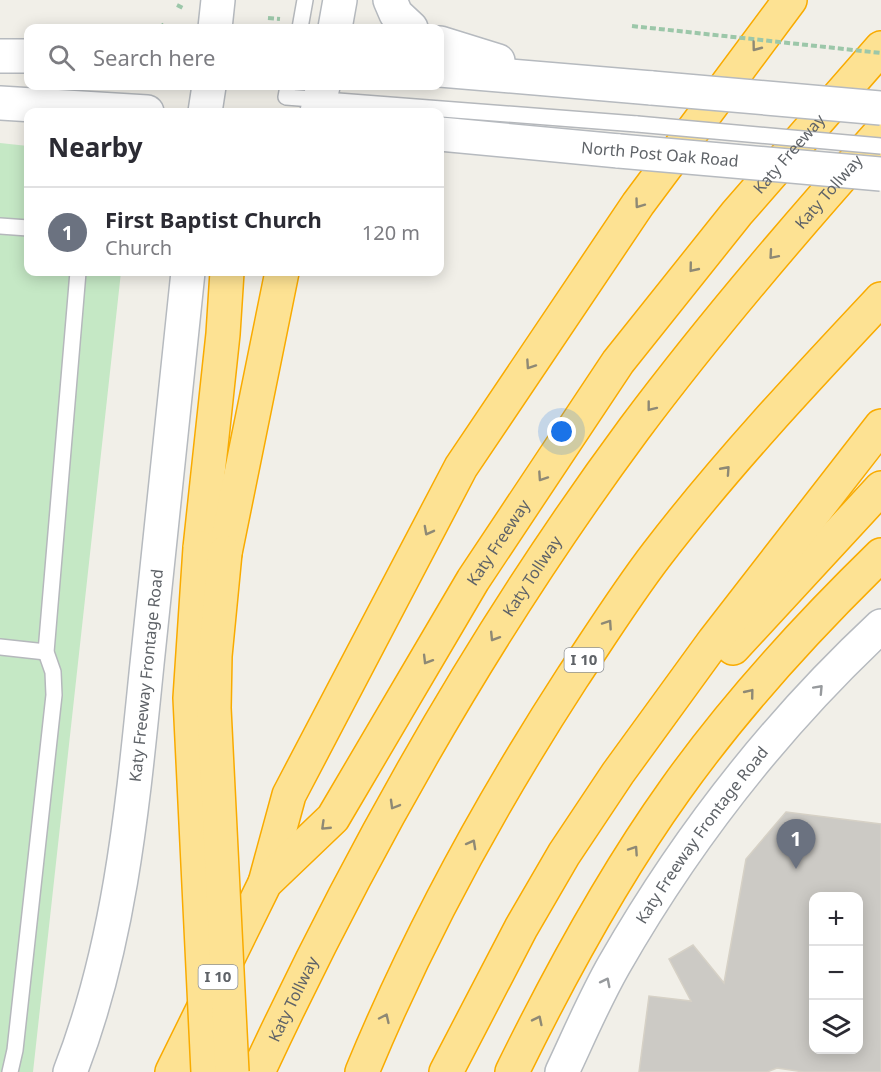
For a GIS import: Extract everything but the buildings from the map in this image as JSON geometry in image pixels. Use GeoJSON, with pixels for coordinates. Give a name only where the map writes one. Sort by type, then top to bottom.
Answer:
{"type":"FeatureCollection","features":[{"type":"Feature","properties":{"kind":"highway"},"geometry":{"type":"LineString","coordinates":[[265,883],[289,795],[461,467],[632,213],[790,0]]}},
{"type":"Feature","properties":{"kind":"highway","name":"Katy Freeway"},"geometry":{"type":"LineString","coordinates":[[172,1072],[265,883],[333,818],[473,580],[618,362],[737,213],[881,48]]}},
{"type":"Feature","properties":{"kind":"highway","name":"Katy Tollway"},"geometry":{"type":"LineString","coordinates":[[258,1072],[377,836],[453,702],[540,563],[634,430],[731,303],[881,132]]}},
{"type":"Feature","properties":{"kind":"highway"},"geometry":{"type":"LineString","coordinates":[[227,276],[213,551],[214,708],[232,1072]]}},
{"type":"Feature","properties":{"kind":"highway"},"geometry":{"type":"LineString","coordinates":[[208,1072],[190,698],[213,551],[281,276]]}},
{"type":"Feature","properties":{"kind":"highway","name":"I 10"},"geometry":{"type":"LineString","coordinates":[[362,1072],[414,953],[470,845],[539,729],[611,619],[709,488],[881,299]]}},
{"type":"Feature","properties":{"kind":"highway"},"geometry":{"type":"LineString","coordinates":[[446,1072],[526,918],[564,854],[618,772],[714,641],[881,426]]}},
{"type":"Feature","properties":{"kind":"highway"},"geometry":{"type":"LineString","coordinates":[[618,772],[881,488]]}},
{"type":"Feature","properties":{"kind":"highway"},"geometry":{"type":"LineString","coordinates":[[512,1072],[559,976],[627,860],[675,790],[766,673],[820,614],[881,555]]}},
{"type":"Feature","properties":{"kind":"main road"},"geometry":{"type":"LineString","coordinates":[[215,24],[218,0]]}},
{"type":"Feature","properties":{"kind":"main road"},"geometry":{"type":"LineString","coordinates":[[336,24],[340,0]]}},
{"type":"Feature","properties":{"kind":"main road"},"geometry":{"type":"LineString","coordinates":[[390,0],[396,14],[407,24]]}},
{"type":"Feature","properties":{"kind":"main road"},"geometry":{"type":"LineString","coordinates":[[444,44],[563,81]]}},
{"type":"Feature","properties":{"kind":"main road"},"geometry":{"type":"LineString","coordinates":[[0,56],[24,56]]}},
{"type":"Feature","properties":{"kind":"main road"},"geometry":{"type":"LineString","coordinates":[[444,70],[881,108]]}},
{"type":"Feature","properties":{"kind":"main road"},"geometry":{"type":"LineString","coordinates":[[205,108],[208,90]]}},
{"type":"Feature","properties":{"kind":"main road"},"geometry":{"type":"LineString","coordinates":[[0,103],[82,108]]}},
{"type":"Feature","properties":{"kind":"main road","name":"North Post Oak Road"},"geometry":{"type":"LineString","coordinates":[[444,134],[881,174]]}},
{"type":"Feature","properties":{"kind":"main road","name":"Katy Freeway Frontage Road"},"geometry":{"type":"LineString","coordinates":[[70,1072],[94,998],[111,929],[134,794],[188,276]]}},
{"type":"Feature","properties":{"kind":"main road","name":"Katy Freeway Frontage Road"},"geometry":{"type":"LineString","coordinates":[[562,1072],[613,967],[653,900],[697,834],[736,782],[779,731],[881,626]]}},
{"type":"Feature","properties":{"kind":"lane"},"geometry":{"type":"LineString","coordinates":[[301,24],[305,0]]}},
{"type":"Feature","properties":{"kind":"lane"},"geometry":{"type":"LineString","coordinates":[[287,90],[286,97],[434,108]]}},
{"type":"Feature","properties":{"kind":"lane"},"geometry":{"type":"LineString","coordinates":[[444,109],[881,146]]}},
{"type":"Feature","properties":{"kind":"lane"},"geometry":{"type":"LineString","coordinates":[[0,226],[24,228]]}},
{"type":"Feature","properties":{"kind":"lane"},"geometry":{"type":"LineString","coordinates":[[10,1072],[15,1050],[54,695],[53,672],[46,652],[78,276]]}},
{"type":"Feature","properties":{"kind":"lane"},"geometry":{"type":"LineString","coordinates":[[0,647],[46,652]]}},
{"type":"Feature","properties":{"kind":"path"},"geometry":{"type":"LineString","coordinates":[[177,5],[183,8]]}},
{"type":"Feature","properties":{"kind":"path"},"geometry":{"type":"LineString","coordinates":[[268,18],[280,19]]}},
{"type":"Feature","properties":{"kind":"path"},"geometry":{"type":"LineString","coordinates":[[632,26],[881,53]]}},
{"type":"Feature","properties":{"kind":"green space"},"geometry":{"type":"Polygon","coordinates":[[[0,143],[24,146],[24,276],[121,276],[33,1072],[0,1072],[0,143]]]}},
{"type":"Feature","properties":{"kind":"place","name":"First Baptist Church"},"geometry":{"type":"Point","coordinates":[796,869]}}]}
